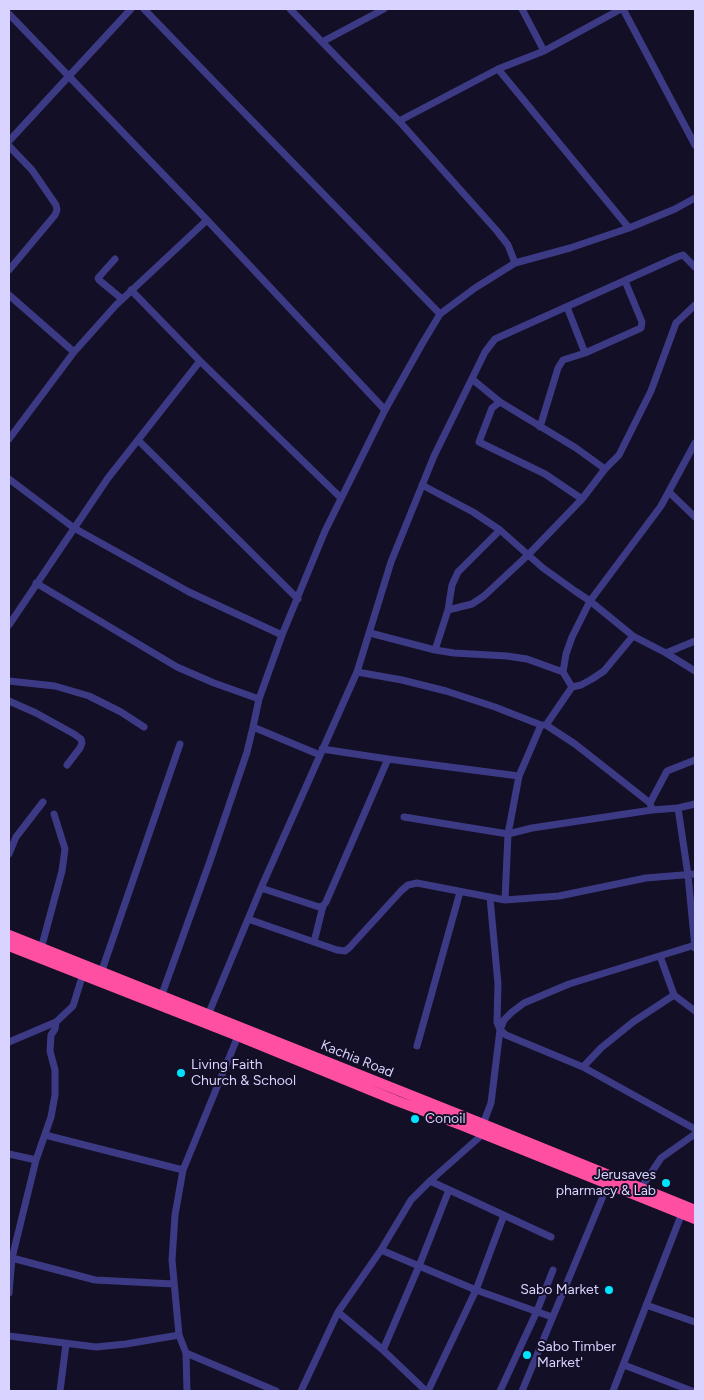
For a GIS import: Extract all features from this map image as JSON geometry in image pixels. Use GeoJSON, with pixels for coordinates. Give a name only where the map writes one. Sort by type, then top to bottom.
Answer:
{"type":"FeatureCollection","features":[{"type":"Feature","properties":{"kind":"highway","name":"Kachia Road"},"geometry":{"type":"LineString","coordinates":[[9,936],[208,1015],[463,1120],[608,1184],[695,1218]]}},
{"type":"Feature","properties":{"kind":"highway","name":"Kachia Road"},"geometry":{"type":"LineString","coordinates":[[9,946],[84,974],[397,1102],[463,1120]]}},
{"type":"Feature","properties":{"kind":"highway","name":"Kachia Road"},"geometry":{"type":"LineString","coordinates":[[483,1129],[695,1210]]}},
{"type":"Feature","properties":{"kind":"street"},"geometry":{"type":"LineString","coordinates":[[9,141],[131,9]]}},
{"type":"Feature","properties":{"kind":"street"},"geometry":{"type":"LineString","coordinates":[[144,9],[440,314]]}},
{"type":"Feature","properties":{"kind":"street"},"geometry":{"type":"LineString","coordinates":[[290,9],[399,121],[508,245],[515,263]]}},
{"type":"Feature","properties":{"kind":"street"},"geometry":{"type":"LineString","coordinates":[[322,42],[384,9]]}},
{"type":"Feature","properties":{"kind":"street"},"geometry":{"type":"LineString","coordinates":[[522,9],[544,51]]}},
{"type":"Feature","properties":{"kind":"street"},"geometry":{"type":"LineString","coordinates":[[399,121],[498,69],[544,51],[622,9],[695,145]]}},
{"type":"Feature","properties":{"kind":"street"},"geometry":{"type":"LineString","coordinates":[[9,14],[207,220],[385,410]]}},
{"type":"Feature","properties":{"kind":"street"},"geometry":{"type":"LineString","coordinates":[[498,69],[629,228]]}},
{"type":"Feature","properties":{"kind":"street"},"geometry":{"type":"LineString","coordinates":[[9,146],[32,170],[56,205],[56,210],[55,215],[9,270]]}},
{"type":"Feature","properties":{"kind":"street"},"geometry":{"type":"LineString","coordinates":[[161,996],[247,752],[259,699],[282,635],[325,531],[341,498],[385,410],[440,314],[515,263],[570,248],[629,228],[675,209],[695,198]]}},
{"type":"Feature","properties":{"kind":"street"},"geometry":{"type":"LineString","coordinates":[[9,439],[74,352],[131,290],[207,220]]}},
{"type":"Feature","properties":{"kind":"street"},"geometry":{"type":"LineString","coordinates":[[208,1015],[261,888],[357,672],[391,562],[434,456],[486,352],[495,339],[680,256],[683,255],[695,267]]}},
{"type":"Feature","properties":{"kind":"street"},"geometry":{"type":"LineString","coordinates":[[115,259],[98,278],[122,299]]}},
{"type":"Feature","properties":{"kind":"street"},"geometry":{"type":"LineString","coordinates":[[540,427],[558,368],[563,360],[585,353],[641,328],[642,322],[625,280]]}},
{"type":"Feature","properties":{"kind":"street"},"geometry":{"type":"LineString","coordinates":[[131,290],[200,361],[341,498]]}},
{"type":"Feature","properties":{"kind":"street"},"geometry":{"type":"LineString","coordinates":[[9,295],[74,352]]}},
{"type":"Feature","properties":{"kind":"street"},"geometry":{"type":"LineString","coordinates":[[448,610],[472,604],[484,596],[528,555],[582,499],[605,469],[619,455],[647,399],[676,323],[695,305]]}},
{"type":"Feature","properties":{"kind":"street"},"geometry":{"type":"LineString","coordinates":[[567,307],[585,353]]}},
{"type":"Feature","properties":{"kind":"street"},"geometry":{"type":"LineString","coordinates":[[9,625],[108,478],[200,361]]}},
{"type":"Feature","properties":{"kind":"street"},"geometry":{"type":"LineString","coordinates":[[472,380],[500,402],[576,448],[605,469]]}},
{"type":"Feature","properties":{"kind":"street"},"geometry":{"type":"LineString","coordinates":[[500,402],[492,408],[479,442],[545,474],[582,499]]}},
{"type":"Feature","properties":{"kind":"street"},"geometry":{"type":"LineString","coordinates":[[138,440],[298,599]]}},
{"type":"Feature","properties":{"kind":"street"},"geometry":{"type":"LineString","coordinates":[[563,672],[566,654],[572,637],[590,601],[661,506],[693,452],[695,443]]}},
{"type":"Feature","properties":{"kind":"street"},"geometry":{"type":"LineString","coordinates":[[9,479],[74,528],[189,592],[282,635]]}},
{"type":"Feature","properties":{"kind":"street"},"geometry":{"type":"LineString","coordinates":[[422,485],[473,512],[500,530],[543,568],[590,601],[633,636],[695,671]]}},
{"type":"Feature","properties":{"kind":"street"},"geometry":{"type":"LineString","coordinates":[[669,492],[695,517]]}},
{"type":"Feature","properties":{"kind":"street"},"geometry":{"type":"LineString","coordinates":[[435,650],[448,610],[452,585],[458,572],[500,530]]}},
{"type":"Feature","properties":{"kind":"street"},"geometry":{"type":"LineString","coordinates":[[36,583],[177,667],[259,699]]}},
{"type":"Feature","properties":{"kind":"street"},"geometry":{"type":"LineString","coordinates":[[370,633],[435,650],[507,656],[527,660],[563,672],[572,686]]}},
{"type":"Feature","properties":{"kind":"street"},"geometry":{"type":"LineString","coordinates":[[572,686],[581,685],[604,670],[633,636]]}},
{"type":"Feature","properties":{"kind":"street"},"geometry":{"type":"LineString","coordinates":[[666,653],[695,641]]}},
{"type":"Feature","properties":{"kind":"street"},"geometry":{"type":"LineString","coordinates":[[357,672],[402,680],[446,691],[543,725],[575,744],[651,807]]}},
{"type":"Feature","properties":{"kind":"street"},"geometry":{"type":"LineString","coordinates":[[9,681],[55,686],[89,696],[144,726]]}},
{"type":"Feature","properties":{"kind":"street"},"geometry":{"type":"LineString","coordinates":[[505,900],[508,834],[519,776],[543,725],[550,721],[572,686]]}},
{"type":"Feature","properties":{"kind":"street"},"geometry":{"type":"LineString","coordinates":[[9,701],[36,712],[81,739],[80,748],[67,765]]}},
{"type":"Feature","properties":{"kind":"street"},"geometry":{"type":"LineString","coordinates":[[253,727],[321,752],[519,776]]}},
{"type":"Feature","properties":{"kind":"street"},"geometry":{"type":"LineString","coordinates":[[101,973],[180,744]]}},
{"type":"Feature","properties":{"kind":"street"},"geometry":{"type":"LineString","coordinates":[[314,942],[323,906],[388,759]]}},
{"type":"Feature","properties":{"kind":"street"},"geometry":{"type":"LineString","coordinates":[[651,807],[667,771],[695,760]]}},
{"type":"Feature","properties":{"kind":"street"},"geometry":{"type":"LineString","coordinates":[[9,854],[16,836],[43,802]]}},
{"type":"Feature","properties":{"kind":"street"},"geometry":{"type":"LineString","coordinates":[[404,817],[508,834],[651,807],[678,808],[695,804]]}},
{"type":"Feature","properties":{"kind":"street"},"geometry":{"type":"LineString","coordinates":[[301,1391],[338,1312],[381,1250],[411,1200],[483,1129],[491,1103],[500,1030],[504,1020],[524,1003],[569,984],[695,946],[692,874],[678,808]]}},
{"type":"Feature","properties":{"kind":"street"},"geometry":{"type":"LineString","coordinates":[[40,948],[62,871],[66,849],[54,814]]}},
{"type":"Feature","properties":{"kind":"street"},"geometry":{"type":"LineString","coordinates":[[248,919],[345,951],[401,891],[408,885],[417,883],[505,900],[559,896],[646,878],[692,874]]}},
{"type":"Feature","properties":{"kind":"street"},"geometry":{"type":"LineString","coordinates":[[261,888],[319,907],[323,906]]}},
{"type":"Feature","properties":{"kind":"street"},"geometry":{"type":"LineString","coordinates":[[417,1046],[460,892]]}},
{"type":"Feature","properties":{"kind":"street"},"geometry":{"type":"LineString","coordinates":[[490,898],[498,984],[497,1022],[500,1030],[583,1067],[695,1128]]}},
{"type":"Feature","properties":{"kind":"street"},"geometry":{"type":"LineString","coordinates":[[660,956],[674,995],[695,1011]]}},
{"type":"Feature","properties":{"kind":"street"},"geometry":{"type":"LineString","coordinates":[[9,1040],[56,1022],[74,1006],[84,974]]}},
{"type":"Feature","properties":{"kind":"street"},"geometry":{"type":"LineString","coordinates":[[583,1067],[601,1048],[633,1022],[674,995]]}},
{"type":"Feature","properties":{"kind":"street"},"geometry":{"type":"LineString","coordinates":[[9,1293],[12,1258],[36,1160],[45,1135],[55,1095],[55,1070],[50,1051],[51,1035],[55,1030],[56,1022]]}},
{"type":"Feature","properties":{"kind":"street"},"geometry":{"type":"LineString","coordinates":[[187,1391],[186,1353],[179,1335],[172,1260],[176,1215],[183,1170],[238,1036]]}},
{"type":"Feature","properties":{"kind":"street"},"geometry":{"type":"LineString","coordinates":[[641,1188],[661,1158],[695,1134]]}},
{"type":"Feature","properties":{"kind":"street"},"geometry":{"type":"LineString","coordinates":[[45,1135],[183,1170]]}},
{"type":"Feature","properties":{"kind":"street"},"geometry":{"type":"LineString","coordinates":[[9,1154],[36,1160]]}},
{"type":"Feature","properties":{"kind":"street"},"geometry":{"type":"LineString","coordinates":[[430,1181],[551,1237]]}},
{"type":"Feature","properties":{"kind":"street"},"geometry":{"type":"LineString","coordinates":[[522,1391],[608,1184]]}},
{"type":"Feature","properties":{"kind":"street"},"geometry":{"type":"LineString","coordinates":[[383,1350],[449,1190]]}},
{"type":"Feature","properties":{"kind":"street"},"geometry":{"type":"LineString","coordinates":[[612,1391],[624,1365],[682,1213]]}},
{"type":"Feature","properties":{"kind":"street"},"geometry":{"type":"LineString","coordinates":[[338,1312],[427,1391],[476,1290],[504,1216]]}},
{"type":"Feature","properties":{"kind":"street"},"geometry":{"type":"LineString","coordinates":[[381,1250],[476,1290],[552,1317]]}},
{"type":"Feature","properties":{"kind":"street"},"geometry":{"type":"LineString","coordinates":[[12,1258],[95,1280],[174,1284]]}},
{"type":"Feature","properties":{"kind":"street"},"geometry":{"type":"LineString","coordinates":[[500,1391],[537,1311],[553,1270]]}},
{"type":"Feature","properties":{"kind":"street"},"geometry":{"type":"LineString","coordinates":[[646,1305],[695,1322]]}},
{"type":"Feature","properties":{"kind":"street"},"geometry":{"type":"LineString","coordinates":[[9,1336],[96,1347],[179,1335]]}},
{"type":"Feature","properties":{"kind":"street"},"geometry":{"type":"LineString","coordinates":[[60,1391],[66,1344]]}},
{"type":"Feature","properties":{"kind":"street"},"geometry":{"type":"LineString","coordinates":[[186,1353],[276,1391]]}},
{"type":"Feature","properties":{"kind":"street"},"geometry":{"type":"LineString","coordinates":[[624,1365],[692,1391]]}},
{"type":"Feature","properties":{"kind":"place","name":"Living Faith Church & School"},"geometry":{"type":"Point","coordinates":[181,1073]}},
{"type":"Feature","properties":{"kind":"place","name":"Conoil"},"geometry":{"type":"Point","coordinates":[415,1119]}},
{"type":"Feature","properties":{"kind":"place","name":"Jerusaves pharmacy & Lab"},"geometry":{"type":"Point","coordinates":[666,1183]}},
{"type":"Feature","properties":{"kind":"place","name":"Sabo Market"},"geometry":{"type":"Point","coordinates":[609,1290]}},
{"type":"Feature","properties":{"kind":"place","name":"Sabo Timber Market'"},"geometry":{"type":"Point","coordinates":[527,1355]}}]}
